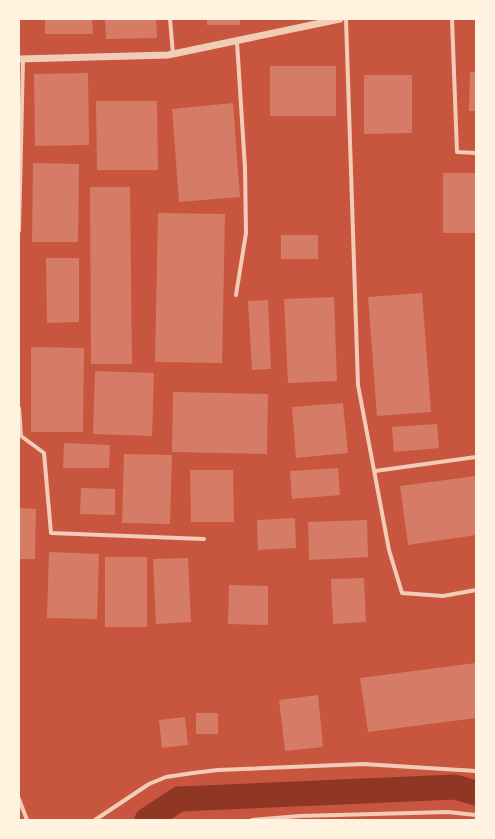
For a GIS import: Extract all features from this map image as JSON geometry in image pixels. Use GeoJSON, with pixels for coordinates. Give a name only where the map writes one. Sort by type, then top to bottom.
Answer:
{"type":"FeatureCollection","features":[{"type":"Feature","properties":{"kind":"street"},"geometry":{"type":"LineString","coordinates":[[170,19],[173,54]]}},
{"type":"Feature","properties":{"kind":"street"},"geometry":{"type":"LineString","coordinates":[[19,231],[21,59],[173,54],[237,42],[340,19]]}},
{"type":"Feature","properties":{"kind":"street"},"geometry":{"type":"LineString","coordinates":[[346,19],[358,385],[389,550],[402,593],[443,596],[476,590]]}},
{"type":"Feature","properties":{"kind":"street"},"geometry":{"type":"LineString","coordinates":[[452,19],[457,152],[476,153]]}},
{"type":"Feature","properties":{"kind":"street"},"geometry":{"type":"LineString","coordinates":[[236,295],[246,233],[245,168],[237,42]]}},
{"type":"Feature","properties":{"kind":"street"},"geometry":{"type":"LineString","coordinates":[[19,408],[21,436],[44,453],[51,533],[204,539]]}},
{"type":"Feature","properties":{"kind":"street"},"geometry":{"type":"LineString","coordinates":[[375,472],[476,457]]}},
{"type":"Feature","properties":{"kind":"street"},"geometry":{"type":"LineString","coordinates":[[95,820],[149,784],[166,777],[193,772],[224,769],[363,764],[476,771]]}},
{"type":"Feature","properties":{"kind":"street"},"geometry":{"type":"LineString","coordinates":[[19,799],[27,820]]}},
{"type":"Feature","properties":{"kind":"street"},"geometry":{"type":"LineString","coordinates":[[252,820],[448,812],[476,815]]}},
{"type":"Feature","properties":{"kind":"building"},"geometry":{"type":"Polygon","coordinates":[[[45,19],[92,19],[93,34],[45,34],[45,19]]]}},
{"type":"Feature","properties":{"kind":"building"},"geometry":{"type":"Polygon","coordinates":[[[105,19],[156,19],[157,38],[106,39],[105,19]]]}},
{"type":"Feature","properties":{"kind":"building"},"geometry":{"type":"Polygon","coordinates":[[[207,19],[240,19],[240,25],[207,25],[207,19]]]}},
{"type":"Feature","properties":{"kind":"building"},"geometry":{"type":"Polygon","coordinates":[[[270,66],[336,66],[336,116],[270,116],[270,66]]]}},
{"type":"Feature","properties":{"kind":"building"},"geometry":{"type":"Polygon","coordinates":[[[470,72],[476,72],[476,111],[469,111],[470,72]]]}},
{"type":"Feature","properties":{"kind":"building"},"geometry":{"type":"Polygon","coordinates":[[[88,73],[89,145],[35,146],[34,74],[88,73]]]}},
{"type":"Feature","properties":{"kind":"building"},"geometry":{"type":"Polygon","coordinates":[[[364,75],[412,75],[412,133],[364,134],[364,75]]]}},
{"type":"Feature","properties":{"kind":"building"},"geometry":{"type":"Polygon","coordinates":[[[96,101],[157,101],[158,170],[97,170],[96,101]]]}},
{"type":"Feature","properties":{"kind":"building"},"geometry":{"type":"Polygon","coordinates":[[[233,103],[240,197],[179,202],[172,109],[233,103]]]}},
{"type":"Feature","properties":{"kind":"building"},"geometry":{"type":"Polygon","coordinates":[[[33,163],[79,164],[78,242],[32,242],[33,163]]]}},
{"type":"Feature","properties":{"kind":"building"},"geometry":{"type":"Polygon","coordinates":[[[443,173],[476,173],[476,233],[443,233],[443,173]]]}},
{"type":"Feature","properties":{"kind":"building"},"geometry":{"type":"Polygon","coordinates":[[[90,187],[130,187],[132,364],[91,364],[90,187]]]}},
{"type":"Feature","properties":{"kind":"building"},"geometry":{"type":"Polygon","coordinates":[[[158,213],[225,214],[222,363],[155,362],[158,213]]]}},
{"type":"Feature","properties":{"kind":"building"},"geometry":{"type":"Polygon","coordinates":[[[281,235],[318,235],[318,259],[281,259],[281,235]]]}},
{"type":"Feature","properties":{"kind":"building"},"geometry":{"type":"Polygon","coordinates":[[[46,258],[79,258],[79,322],[47,323],[46,258]]]}},
{"type":"Feature","properties":{"kind":"building"},"geometry":{"type":"Polygon","coordinates":[[[422,293],[431,412],[377,416],[368,297],[422,293]]]}},
{"type":"Feature","properties":{"kind":"building"},"geometry":{"type":"Polygon","coordinates":[[[334,297],[337,381],[288,383],[284,299],[334,297]]]}},
{"type":"Feature","properties":{"kind":"building"},"geometry":{"type":"Polygon","coordinates":[[[268,300],[271,369],[252,370],[248,301],[268,300]]]}},
{"type":"Feature","properties":{"kind":"building"},"geometry":{"type":"Polygon","coordinates":[[[31,347],[84,348],[83,432],[31,432],[31,347]]]}},
{"type":"Feature","properties":{"kind":"building"},"geometry":{"type":"Polygon","coordinates":[[[95,371],[154,373],[152,436],[93,434],[95,371]]]}},
{"type":"Feature","properties":{"kind":"building"},"geometry":{"type":"Polygon","coordinates":[[[173,392],[268,394],[267,454],[172,452],[173,392]]]}},
{"type":"Feature","properties":{"kind":"building"},"geometry":{"type":"Polygon","coordinates":[[[343,403],[348,453],[296,458],[292,407],[343,403]]]}},
{"type":"Feature","properties":{"kind":"building"},"geometry":{"type":"Polygon","coordinates":[[[437,424],[439,448],[394,452],[392,427],[437,424]]]}},
{"type":"Feature","properties":{"kind":"building"},"geometry":{"type":"Polygon","coordinates":[[[64,443],[110,445],[109,468],[63,468],[64,443]]]}},
{"type":"Feature","properties":{"kind":"building"},"geometry":{"type":"Polygon","coordinates":[[[124,454],[172,455],[170,524],[122,523],[124,454]]]}},
{"type":"Feature","properties":{"kind":"building"},"geometry":{"type":"Polygon","coordinates":[[[338,468],[340,495],[292,499],[290,471],[338,468]]]}},
{"type":"Feature","properties":{"kind":"building"},"geometry":{"type":"Polygon","coordinates":[[[190,470],[233,470],[234,522],[191,522],[190,470]]]}},
{"type":"Feature","properties":{"kind":"building"},"geometry":{"type":"Polygon","coordinates":[[[476,476],[476,535],[408,545],[400,486],[476,476]]]}},
{"type":"Feature","properties":{"kind":"building"},"geometry":{"type":"Polygon","coordinates":[[[81,488],[115,489],[115,515],[80,514],[81,488]]]}},
{"type":"Feature","properties":{"kind":"building"},"geometry":{"type":"Polygon","coordinates":[[[19,508],[36,509],[35,559],[19,559],[19,508]]]}},
{"type":"Feature","properties":{"kind":"building"},"geometry":{"type":"Polygon","coordinates":[[[295,518],[296,548],[258,550],[257,520],[295,518]]]}},
{"type":"Feature","properties":{"kind":"building"},"geometry":{"type":"Polygon","coordinates":[[[367,520],[368,557],[309,560],[308,522],[367,520]]]}},
{"type":"Feature","properties":{"kind":"building"},"geometry":{"type":"Polygon","coordinates":[[[49,552],[99,554],[97,619],[47,618],[49,552]]]}},
{"type":"Feature","properties":{"kind":"building"},"geometry":{"type":"Polygon","coordinates":[[[105,557],[147,557],[147,627],[105,627],[105,557]]]}},
{"type":"Feature","properties":{"kind":"building"},"geometry":{"type":"Polygon","coordinates":[[[188,558],[191,622],[156,624],[153,559],[188,558]]]}},
{"type":"Feature","properties":{"kind":"building"},"geometry":{"type":"Polygon","coordinates":[[[364,578],[366,622],[333,624],[331,579],[364,578]]]}},
{"type":"Feature","properties":{"kind":"building"},"geometry":{"type":"Polygon","coordinates":[[[229,585],[268,586],[268,625],[228,624],[229,585]]]}},
{"type":"Feature","properties":{"kind":"building"},"geometry":{"type":"Polygon","coordinates":[[[476,663],[476,718],[368,732],[360,678],[476,663]]]}},
{"type":"Feature","properties":{"kind":"building"},"geometry":{"type":"Polygon","coordinates":[[[318,695],[323,747],[285,751],[279,700],[318,695]]]}},
{"type":"Feature","properties":{"kind":"building"},"geometry":{"type":"Polygon","coordinates":[[[196,713],[218,713],[218,734],[196,734],[196,713]]]}},
{"type":"Feature","properties":{"kind":"building"},"geometry":{"type":"Polygon","coordinates":[[[185,717],[188,745],[162,748],[159,720],[185,717]]]}},
{"type":"Feature","properties":{"kind":"waterway"},"geometry":{"type":"LineString","coordinates":[[147,820],[179,799],[455,787],[476,793]]}}]}
